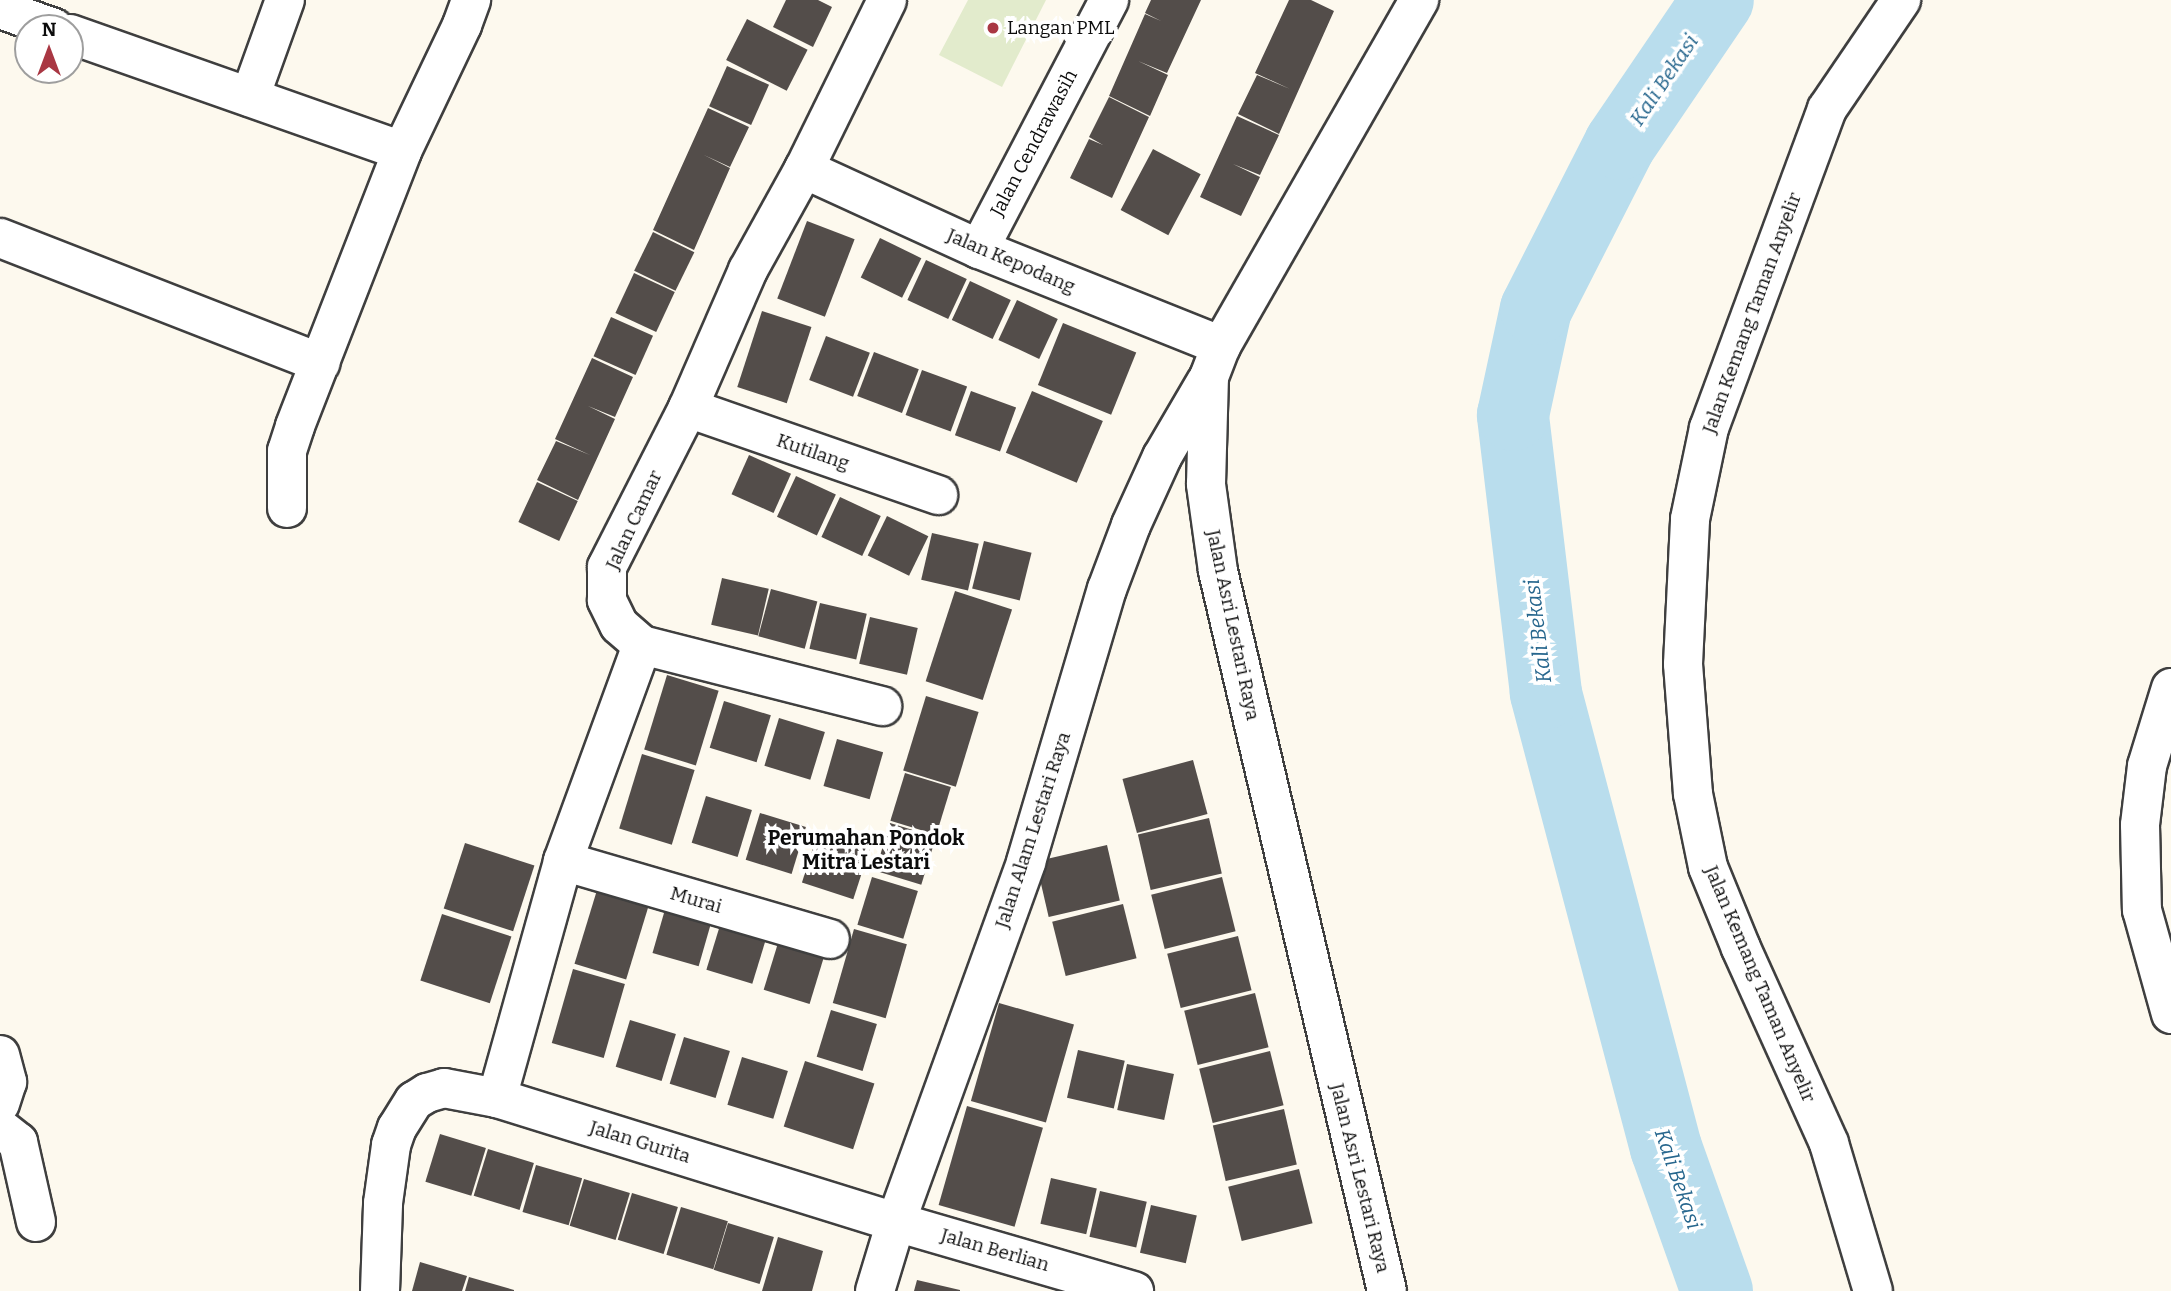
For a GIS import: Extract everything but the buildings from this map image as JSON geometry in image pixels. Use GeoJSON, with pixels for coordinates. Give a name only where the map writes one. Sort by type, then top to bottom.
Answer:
{"type":"FeatureCollection","features":[{"type":"Feature","properties":{"kind":"street"},"geometry":{"type":"LineString","coordinates":[[250,97],[285,0]]}},
{"type":"Feature","properties":{"kind":"street"},"geometry":{"type":"LineString","coordinates":[[286,508],[287,452],[402,151],[462,25],[471,0]]}},
{"type":"Feature","properties":{"kind":"street","name":"Jalan Camar"},"geometry":{"type":"LineString","coordinates":[[642,645],[619,625],[607,600],[607,567],[688,408],[747,270],[804,169],[887,0]]}},
{"type":"Feature","properties":{"kind":"street","name":"Jalan Cendrawasih"},"geometry":{"type":"LineString","coordinates":[[979,249],[1109,0]]}},
{"type":"Feature","properties":{"kind":"street","name":"Jalan Asri Lestari Raya"},"geometry":{"type":"LineString","coordinates":[[1387,1291],[1218,571],[1206,484],[1215,361],[1419,0]]}},
{"type":"Feature","properties":{"kind":"street","name":"Jalan Kemang Taman Anyelir"},"geometry":{"type":"LineString","coordinates":[[1873,1291],[1829,1143],[1741,948],[1708,867],[1693,794],[1683,664],[1690,519],[1709,428],[1827,109],[1901,0]]}},
{"type":"Feature","properties":{"kind":"street"},"geometry":{"type":"LineString","coordinates":[[84,39],[402,151]]}},
{"type":"Feature","properties":{"kind":"street","name":"Jalan Kepodang"},"geometry":{"type":"LineString","coordinates":[[804,169],[1215,361]]}},
{"type":"Feature","properties":{"kind":"street"},"geometry":{"type":"LineString","coordinates":[[0,238],[320,363]]}},
{"type":"Feature","properties":{"kind":"street","name":"Jalan Alam Lestari Raya"},"geometry":{"type":"LineString","coordinates":[[875,1291],[896,1222],[1026,862],[1107,589],[1131,525],[1163,457],[1215,361]]}},
{"type":"Feature","properties":{"kind":"street","name":"Kutilang"},"geometry":{"type":"LineString","coordinates":[[688,408],[938,495]]}},
{"type":"Feature","properties":{"kind":"street"},"geometry":{"type":"LineString","coordinates":[[497,1098],[563,861],[642,645],[882,706]]}},
{"type":"Feature","properties":{"kind":"street"},"geometry":{"type":"LineString","coordinates":[[2171,688],[2147,766],[2140,825],[2142,910],[2171,1014]]}},
{"type":"Feature","properties":{"kind":"street","name":"Murai"},"geometry":{"type":"LineString","coordinates":[[563,861],[830,939]]}},
{"type":"Feature","properties":{"kind":"street"},"geometry":{"type":"LineString","coordinates":[[0,1055],[7,1082],[0,1104]]}},
{"type":"Feature","properties":{"kind":"street","name":"Jalan Gurita"},"geometry":{"type":"LineString","coordinates":[[380,1291],[387,1159],[397,1128],[414,1101],[427,1093],[444,1088],[497,1098],[896,1222]]}},
{"type":"Feature","properties":{"kind":"street"},"geometry":{"type":"LineString","coordinates":[[0,1128],[18,1142],[36,1222]]}},
{"type":"Feature","properties":{"kind":"street","name":"Jalan Berlian"},"geometry":{"type":"LineString","coordinates":[[896,1222],[1134,1291]]}},
{"type":"Feature","properties":{"kind":"green space","name":"Langan PML"},"geometry":{"type":"Polygon","coordinates":[[[968,0],[1046,0],[1002,87],[939,55],[968,0]]]}},
{"type":"Feature","properties":{"kind":"waterway","name":"Kali Bekasi"},"geometry":{"type":"LineString","coordinates":[[1717,1291],[1666,1148],[1546,693],[1513,415],[1536,309],[1620,144],[1718,0]]}},
{"type":"Feature","properties":{"kind":"place","name":"Langan PML"},"geometry":{"type":"Point","coordinates":[993,28]}},
{"type":"Feature","properties":{"kind":"district","name":"Perumahan Pondok Mitra Lestari"},"geometry":{"type":"Point","coordinates":[866,850]}}]}
